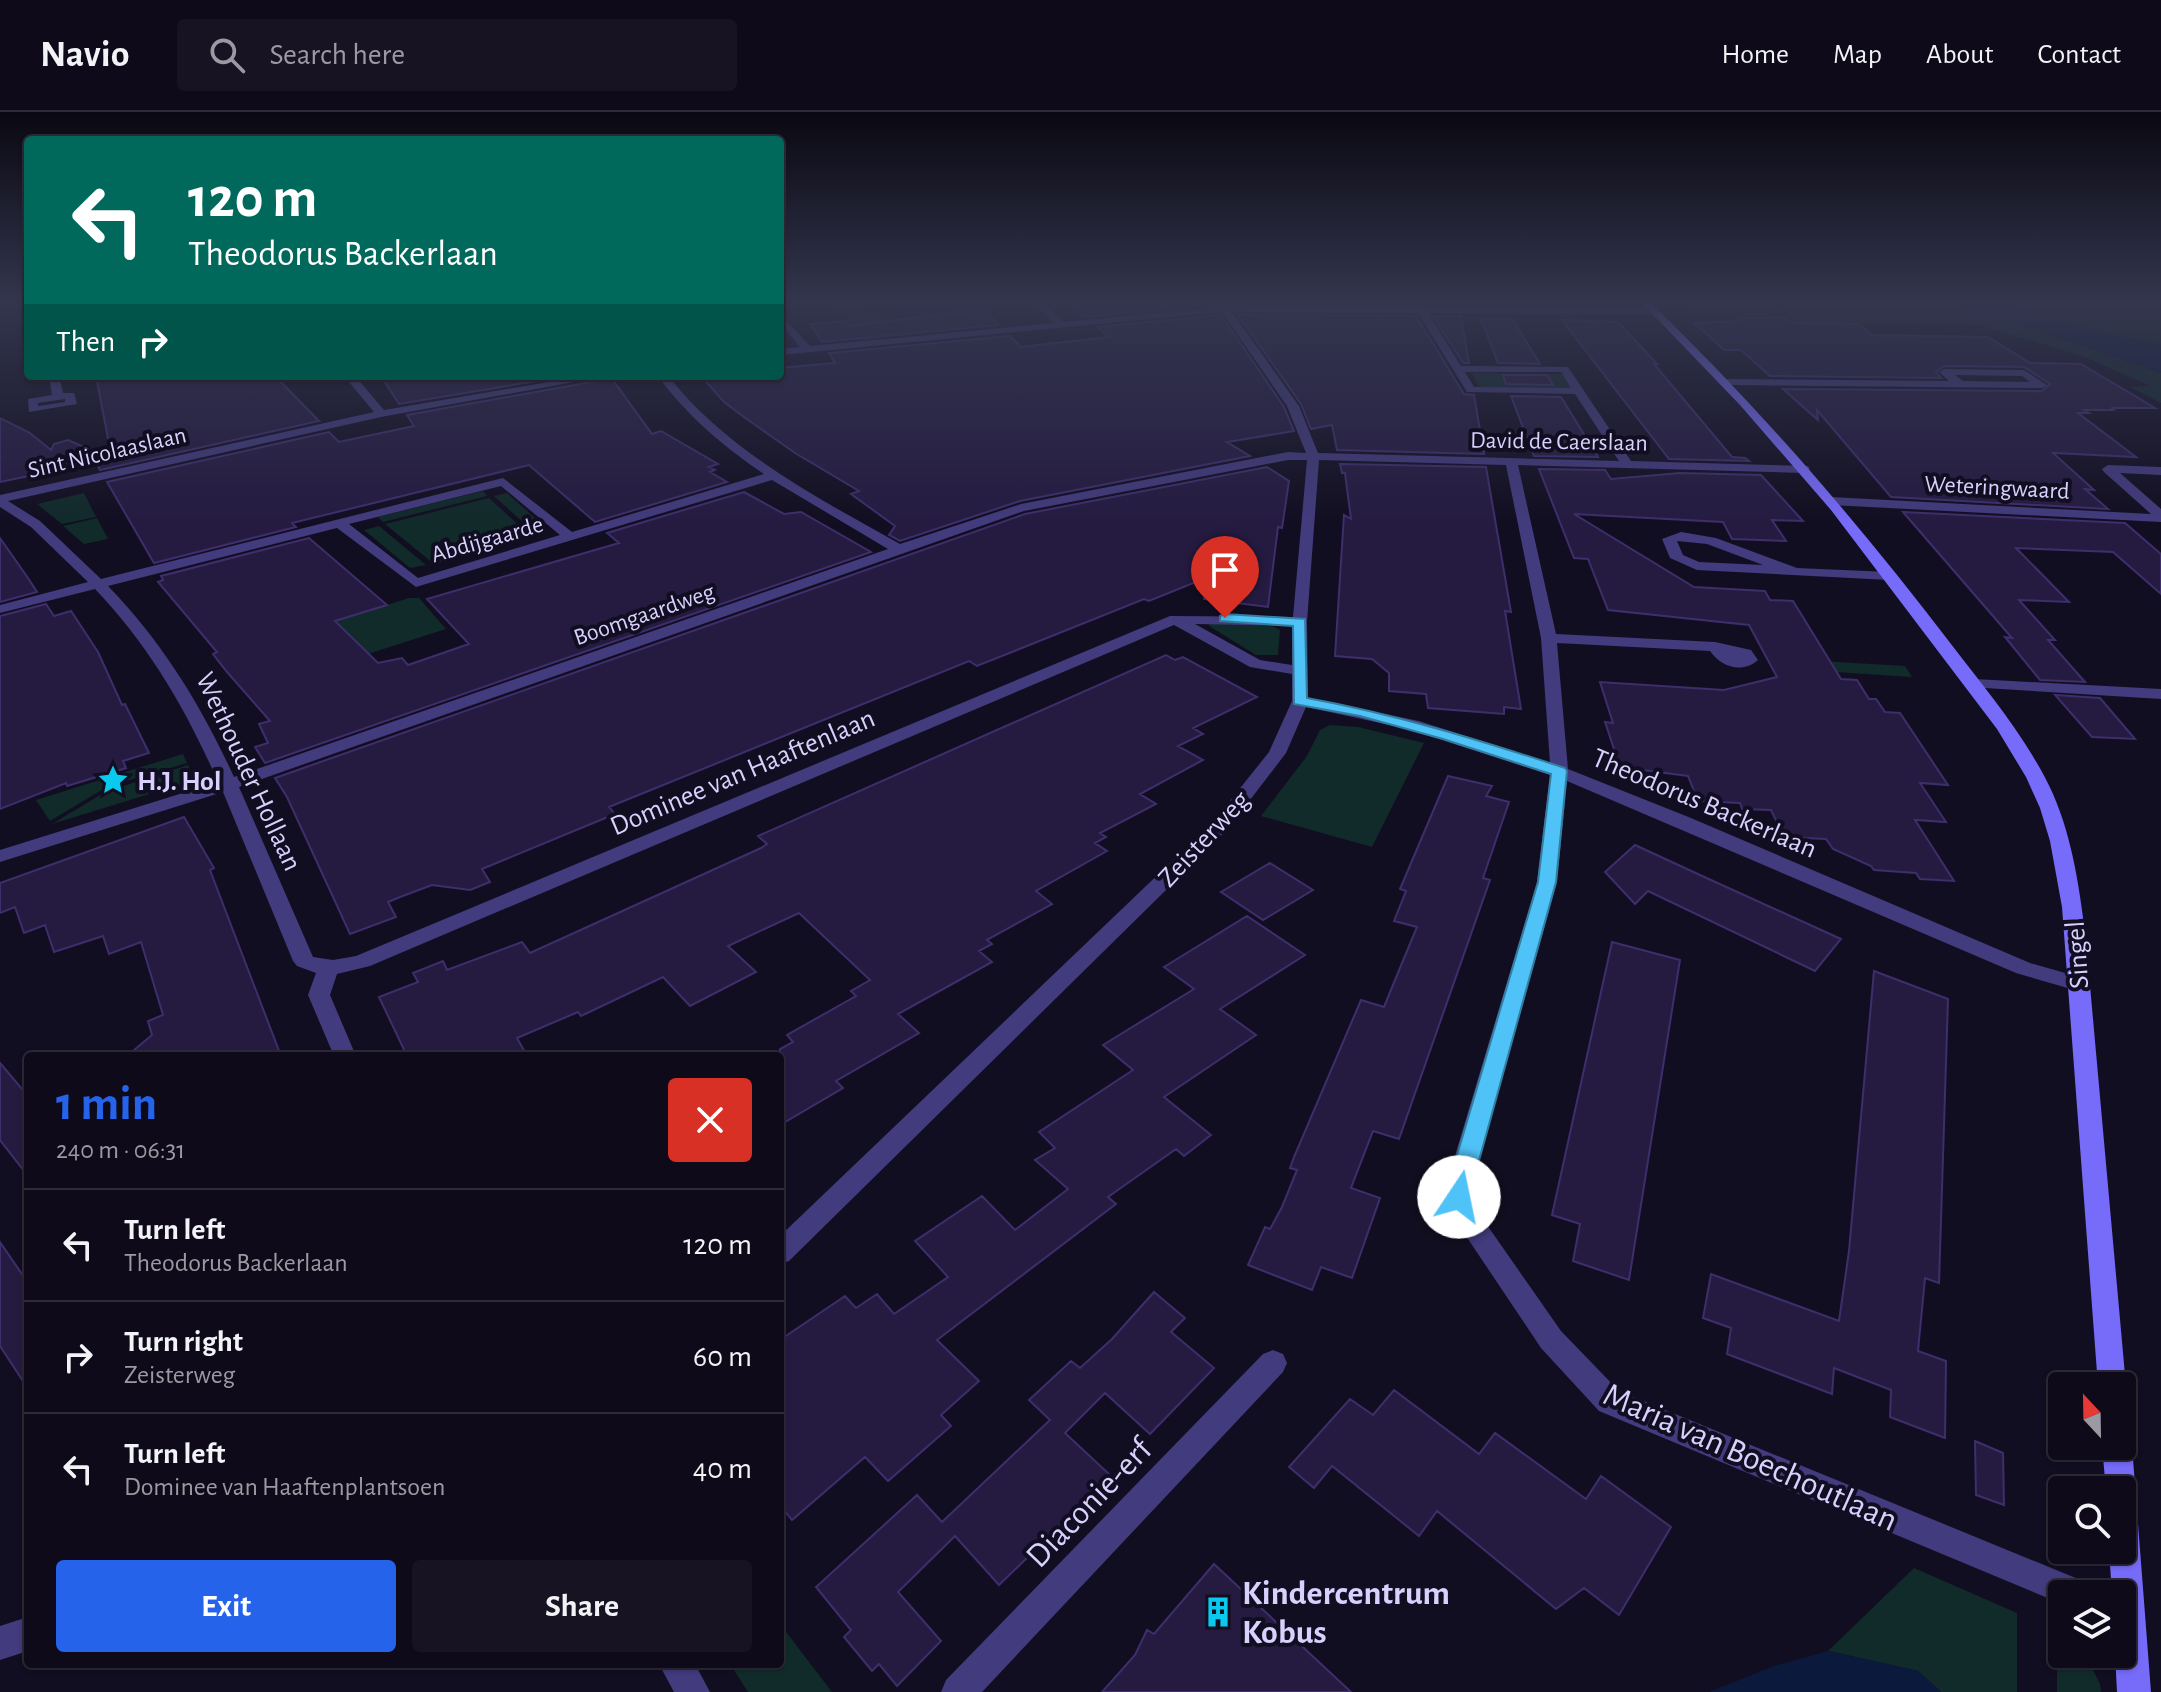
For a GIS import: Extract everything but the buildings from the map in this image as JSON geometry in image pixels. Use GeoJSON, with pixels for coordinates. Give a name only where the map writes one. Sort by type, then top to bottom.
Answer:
{"type":"FeatureCollection","features":[{"type":"Feature","properties":{"kind":"street","name":"Zeisterweg"},"geometry":{"type":"LineString","coordinates":[[784,1249],[1220,826],[1277,753],[1300,701],[1300,622],[1313,456],[1293,406],[1273,377]]}},
{"type":"Feature","properties":{"kind":"street"},"geometry":{"type":"LineString","coordinates":[[1463,377],[1471,390],[1580,391]]}},
{"type":"Feature","properties":{"kind":"street"},"geometry":{"type":"LineString","coordinates":[[1570,377],[1627,464]]}},
{"type":"Feature","properties":{"kind":"street","name":"Singel"},"geometry":{"type":"LineString","coordinates":[[1721,377],[1831,501],[1974,684],[2030,766],[2048,805],[2067,871],[2077,937],[2078,984],[2111,1372]]}},
{"type":"Feature","properties":{"kind":"street"},"geometry":{"type":"LineString","coordinates":[[1950,377],[1960,384]]}},
{"type":"Feature","properties":{"kind":"street"},"geometry":{"type":"LineString","coordinates":[[1726,382],[2042,385],[2030,377]]}},
{"type":"Feature","properties":{"kind":"street"},"geometry":{"type":"LineString","coordinates":[[55,380],[58,397]]}},
{"type":"Feature","properties":{"kind":"street"},"geometry":{"type":"LineString","coordinates":[[352,380],[381,414]]}},
{"type":"Feature","properties":{"kind":"street","name":"Sint Nicolaaslaan"},"geometry":{"type":"LineString","coordinates":[[0,501],[381,414],[579,380]]}},
{"type":"Feature","properties":{"kind":"street"},"geometry":{"type":"LineString","coordinates":[[666,380],[696,418],[775,475],[898,549]]}},
{"type":"Feature","properties":{"kind":"street","name":"David de Caerslaan"},"geometry":{"type":"LineString","coordinates":[[1313,456],[1804,469]]}},
{"type":"Feature","properties":{"kind":"street","name":"Boomgaardweg"},"geometry":{"type":"LineString","coordinates":[[0,856],[228,785],[1021,508],[1265,459],[1313,456]]}},
{"type":"Feature","properties":{"kind":"street","name":"Maria van Boechoutlaan"},"geometry":{"type":"LineString","coordinates":[[1511,461],[1549,638],[1559,771],[1547,882],[1461,1179],[1459,1197],[1471,1222],[1566,1358],[1609,1401],[2048,1582]]}},
{"type":"Feature","properties":{"kind":"street","name":"Weteringwaard"},"geometry":{"type":"LineString","coordinates":[[2161,471],[2108,469],[2161,517]]}},
{"type":"Feature","properties":{"kind":"street","name":"Abdijgaarde"},"geometry":{"type":"LineString","coordinates":[[339,523],[416,583],[775,475]]}},
{"type":"Feature","properties":{"kind":"street","name":"Abdijgaarde"},"geometry":{"type":"LineString","coordinates":[[0,609],[503,482],[572,538]]}},
{"type":"Feature","properties":{"kind":"street","name":"Wethouder Hollaan"},"geometry":{"type":"LineString","coordinates":[[0,501],[16,507],[125,613],[187,697],[304,961],[317,967],[330,967]]}},
{"type":"Feature","properties":{"kind":"street","name":"Weteringwaard"},"geometry":{"type":"LineString","coordinates":[[1831,501],[2161,517]]}},
{"type":"Feature","properties":{"kind":"street"},"geometry":{"type":"LineString","coordinates":[[1789,571],[1692,536],[1669,539],[1677,558],[1697,566],[1789,571],[1889,576]]}},
{"type":"Feature","properties":{"kind":"street"},"geometry":{"type":"LineString","coordinates":[[1175,619],[1300,622]]}},
{"type":"Feature","properties":{"kind":"street"},"geometry":{"type":"LineString","coordinates":[[1175,619],[1256,664],[1300,671]]}},
{"type":"Feature","properties":{"kind":"street","name":"Dominee van Haaftenlaan"},"geometry":{"type":"LineString","coordinates":[[330,967],[346,966],[377,955],[1175,619]]}},
{"type":"Feature","properties":{"kind":"street"},"geometry":{"type":"LineString","coordinates":[[1549,638],[1715,647]]}},
{"type":"Feature","properties":{"kind":"street"},"geometry":{"type":"LineString","coordinates":[[1974,684],[2161,694]]}},
{"type":"Feature","properties":{"kind":"street","name":"Theodorus Backerlaan"},"geometry":{"type":"LineString","coordinates":[[1300,701],[1376,716],[1603,787],[2023,968],[2078,984]]}},
{"type":"Feature","properties":{"kind":"street"},"geometry":{"type":"LineString","coordinates":[[330,967],[319,988],[319,995],[343,1052]]}},
{"type":"Feature","properties":{"kind":"street","name":"Diaconie-erf"},"geometry":{"type":"LineString","coordinates":[[958,1692],[1273,1363]]}},
{"type":"Feature","properties":{"kind":"street"},"geometry":{"type":"LineString","coordinates":[[0,1643],[24,1635]]}},
{"type":"Feature","properties":{"kind":"street"},"geometry":{"type":"LineString","coordinates":[[678,1668],[693,1692]]}},
{"type":"Feature","properties":{"kind":"street"},"geometry":{"type":"LineString","coordinates":[[2132,1668],[2134,1692]]}},
{"type":"Feature","properties":{"kind":"green space"},"geometry":{"type":"Polygon","coordinates":[[[1474,377],[1565,377],[1574,390],[1480,389],[1474,377]]]}},
{"type":"Feature","properties":{"kind":"green space"},"geometry":{"type":"Polygon","coordinates":[[[2129,377],[2161,377],[2161,403],[2130,387],[2150,386],[2129,377]]]}},
{"type":"Feature","properties":{"kind":"green space"},"geometry":{"type":"Polygon","coordinates":[[[483,491],[487,496],[383,522],[378,517],[483,491]]]}},
{"type":"Feature","properties":{"kind":"green space"},"geometry":{"type":"Polygon","coordinates":[[[84,493],[96,517],[62,524],[37,504],[84,493]]]}},
{"type":"Feature","properties":{"kind":"green space"},"geometry":{"type":"Polygon","coordinates":[[[507,493],[547,532],[537,535],[494,496],[507,493]]]}},
{"type":"Feature","properties":{"kind":"green space"},"geometry":{"type":"Polygon","coordinates":[[[489,498],[531,536],[434,564],[385,524],[489,498]]]}},
{"type":"Feature","properties":{"kind":"green space"},"geometry":{"type":"Polygon","coordinates":[[[97,518],[108,539],[84,544],[63,526],[97,518]]]}},
{"type":"Feature","properties":{"kind":"green space"},"geometry":{"type":"Polygon","coordinates":[[[379,526],[426,565],[410,568],[364,530],[379,526]]]}},
{"type":"Feature","properties":{"kind":"green space"},"geometry":{"type":"Polygon","coordinates":[[[409,598],[419,598],[446,629],[346,661],[333,622],[409,598]]]}},
{"type":"Feature","properties":{"kind":"green space"},"geometry":{"type":"Polygon","coordinates":[[[1216,622],[1272,626],[1280,630],[1278,655],[1256,655],[1209,626],[1216,622]]]}},
{"type":"Feature","properties":{"kind":"green space"},"geometry":{"type":"Polygon","coordinates":[[[1770,658],[1905,666],[1912,677],[1776,668],[1770,658]]]}},
{"type":"Feature","properties":{"kind":"green space"},"geometry":{"type":"Polygon","coordinates":[[[1330,725],[1358,727],[1424,743],[1372,847],[1261,816],[1307,756],[1320,730],[1330,725]]]}},
{"type":"Feature","properties":{"kind":"green space"},"geometry":{"type":"Polygon","coordinates":[[[183,754],[187,763],[126,781],[125,778],[110,778],[111,782],[103,785],[105,788],[50,821],[36,800],[183,754]]]}},
{"type":"Feature","properties":{"kind":"green space"},"geometry":{"type":"Polygon","coordinates":[[[188,765],[195,780],[52,824],[105,792],[188,765]]]}},
{"type":"Feature","properties":{"kind":"green space"},"geometry":{"type":"Polygon","coordinates":[[[1914,1568],[2017,1613],[2017,1692],[1941,1692],[1918,1671],[1828,1651],[1914,1568]]]}},
{"type":"Feature","properties":{"kind":"green space"},"geometry":{"type":"Polygon","coordinates":[[[784,1629],[832,1692],[748,1692],[733,1668],[784,1668],[784,1629]]]}},
{"type":"Feature","properties":{"kind":"green space"},"geometry":{"type":"Polygon","coordinates":[[[2057,1668],[2092,1668],[2101,1692],[2057,1692],[2057,1668]]]}},
{"type":"Feature","properties":{"kind":"water"},"geometry":{"type":"Polygon","coordinates":[[[1828,1651],[1918,1671],[1941,1692],[1709,1692],[1774,1666],[1828,1651]]]}},
{"type":"Feature","properties":{"kind":"place","name":"H.J. Hol"},"geometry":{"type":"Point","coordinates":[113,780]}},
{"type":"Feature","properties":{"kind":"place","name":"Kindercentrum Kobus"},"geometry":{"type":"Point","coordinates":[1218,1612]}},
{"type":"Feature","properties":{"kind":"route"},"geometry":{"type":"LineString","coordinates":[[1225,618],[1300,622],[1300,701],[1362,712],[1559,771],[1547,882],[1461,1179],[1459,1197]]}}]}
